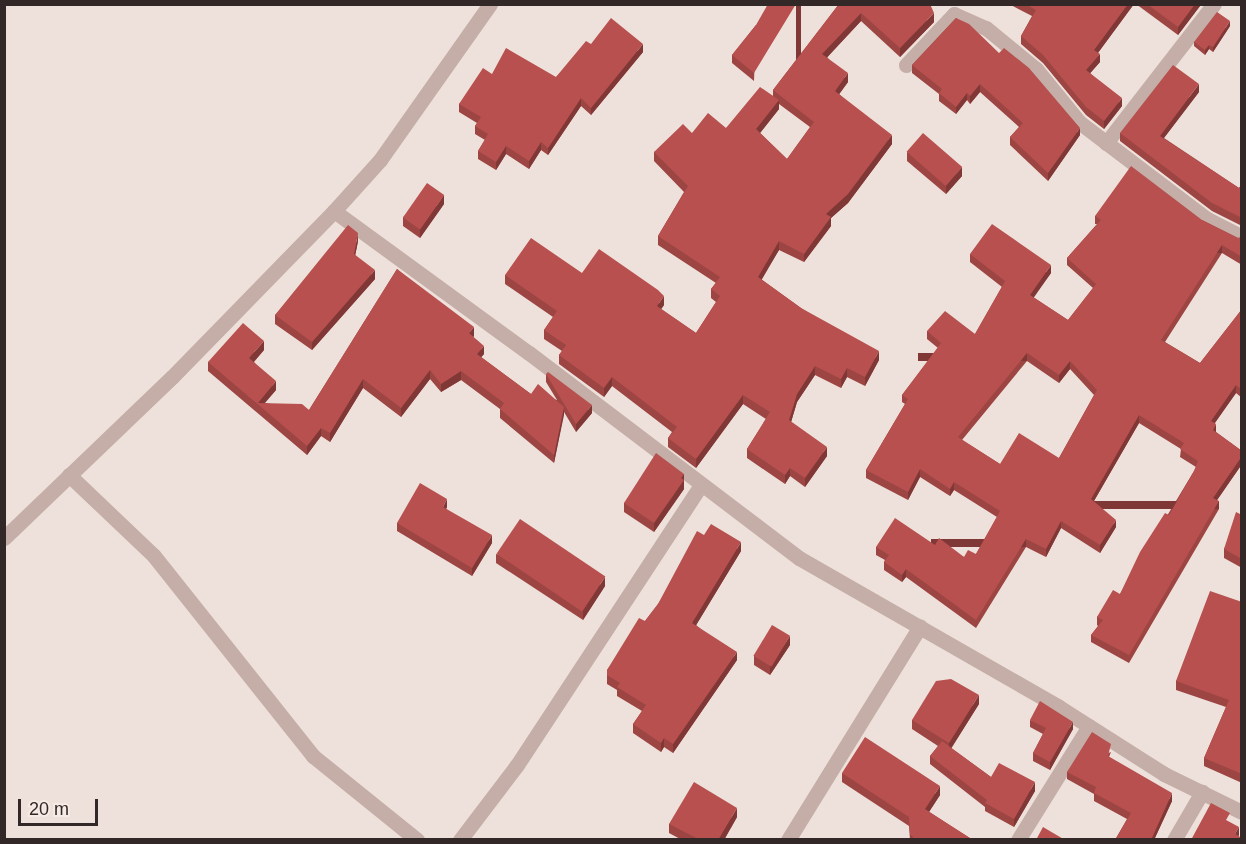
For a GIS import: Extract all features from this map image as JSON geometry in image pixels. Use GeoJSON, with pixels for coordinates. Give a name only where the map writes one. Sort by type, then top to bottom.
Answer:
{"type":"FeatureCollection","features":[{"type":"Feature","properties":{"kind":"street"},"geometry":{"type":"LineString","coordinates":[[4,538],[172,377],[334,211],[380,160],[490,4]]}},
{"type":"Feature","properties":{"kind":"street"},"geometry":{"type":"LineString","coordinates":[[1106,143],[1214,4]]}},
{"type":"Feature","properties":{"kind":"street"},"geometry":{"type":"LineString","coordinates":[[906,65],[954,14],[986,28],[1036,69],[1078,122],[1208,219],[1242,237]]}},
{"type":"Feature","properties":{"kind":"street"},"geometry":{"type":"LineString","coordinates":[[334,211],[799,558],[920,626],[1089,726],[1164,774],[1242,812]]}},
{"type":"Feature","properties":{"kind":"street"},"geometry":{"type":"LineString","coordinates":[[69,475],[154,556],[313,756],[417,840]]}},
{"type":"Feature","properties":{"kind":"street"},"geometry":{"type":"LineString","coordinates":[[460,840],[517,765],[701,485]]}},
{"type":"Feature","properties":{"kind":"street"},"geometry":{"type":"LineString","coordinates":[[788,840],[920,626]]}},
{"type":"Feature","properties":{"kind":"street"},"geometry":{"type":"LineString","coordinates":[[1018,840],[1089,726]]}},
{"type":"Feature","properties":{"kind":"street"},"geometry":{"type":"LineString","coordinates":[[1174,840],[1202,792]]}},
{"type":"Feature","properties":{"kind":"building"},"geometry":{"type":"Polygon","coordinates":[[[768,4],[796,4],[754,73],[732,55],[756,25],[768,4]]]}},
{"type":"Feature","properties":{"kind":"building"},"geometry":{"type":"Polygon","coordinates":[[[839,4],[930,4],[934,13],[900,48],[861,13],[822,54],[848,73],[835,91],[892,135],[848,194],[826,214],[831,217],[804,254],[779,241],[758,277],[801,308],[879,351],[865,377],[847,368],[841,379],[815,366],[797,394],[789,420],[827,447],[805,478],[790,468],[785,475],[747,449],[770,412],[743,395],[696,459],[668,438],[677,427],[612,377],[604,388],[559,355],[566,345],[544,330],[557,311],[505,275],[531,238],[582,273],[599,249],[658,290],[664,296],[657,306],[696,333],[720,296],[711,289],[720,277],[658,236],[688,186],[654,152],[683,124],[692,133],[708,113],[726,128],[760,87],[779,100],[756,129],[787,159],[814,122],[773,90],[839,4]]]}},
{"type":"Feature","properties":{"kind":"building"},"geometry":{"type":"Polygon","coordinates":[[[1025,4],[1128,4],[1094,50],[1100,54],[1086,70],[1122,98],[1104,121],[1086,107],[1043,55],[1021,36],[1036,10],[1025,4]]]}},
{"type":"Feature","properties":{"kind":"building"},"geometry":{"type":"Polygon","coordinates":[[[1147,4],[1195,4],[1178,27],[1147,4]]]}},
{"type":"Feature","properties":{"kind":"building"},"geometry":{"type":"Polygon","coordinates":[[[1217,12],[1230,21],[1213,47],[1209,45],[1205,50],[1194,42],[1217,12]]]}},
{"type":"Feature","properties":{"kind":"building"},"geometry":{"type":"Polygon","coordinates":[[[611,18],[643,44],[591,108],[581,98],[548,148],[541,142],[529,161],[506,146],[496,162],[478,151],[488,134],[475,126],[481,117],[459,104],[483,68],[492,74],[506,48],[556,77],[586,41],[591,44],[611,18]]]}},
{"type":"Feature","properties":{"kind":"building"},"geometry":{"type":"Polygon","coordinates":[[[956,18],[969,24],[999,53],[1004,48],[1029,68],[1080,128],[1048,173],[1010,137],[1023,123],[980,84],[970,96],[967,93],[956,107],[939,93],[942,89],[912,65],[956,18]]]}},
{"type":"Feature","properties":{"kind":"building"},"geometry":{"type":"Polygon","coordinates":[[[1173,65],[1199,84],[1160,136],[1239,188],[1242,184],[1242,218],[1212,203],[1120,133],[1173,65]]]}},
{"type":"Feature","properties":{"kind":"building"},"geometry":{"type":"Polygon","coordinates":[[[923,133],[962,167],[946,186],[907,152],[923,133]]]}},
{"type":"Feature","properties":{"kind":"building"},"geometry":{"type":"Polygon","coordinates":[[[1131,166],[1202,220],[1238,238],[1242,237],[1242,257],[1222,245],[1161,340],[1200,363],[1242,309],[1242,390],[1236,385],[1211,421],[1216,424],[1213,430],[1242,451],[1242,456],[1213,498],[1219,501],[1129,655],[1091,635],[1103,620],[1097,617],[1113,590],[1120,594],[1140,552],[1165,513],[1169,515],[1194,471],[1198,461],[1180,449],[1184,443],[1139,415],[1091,499],[1116,520],[1100,545],[1061,521],[1046,549],[1026,539],[976,620],[906,569],[902,575],[884,562],[889,555],[876,547],[895,518],[935,545],[939,538],[964,557],[968,550],[976,554],[1000,511],[954,482],[950,489],[920,469],[908,492],[866,470],[908,399],[902,395],[941,343],[927,331],[945,311],[975,334],[1005,281],[970,254],[992,224],[1051,265],[1030,295],[1068,320],[1096,284],[1067,258],[1101,220],[1095,216],[1131,166]],[[1027,353],[958,437],[1000,464],[1019,433],[1059,458],[1097,390],[1070,361],[1059,375],[1027,353]]]}},
{"type":"Feature","properties":{"kind":"building"},"geometry":{"type":"Polygon","coordinates":[[[427,183],[444,195],[420,229],[403,217],[427,183]]]}},
{"type":"Feature","properties":{"kind":"building"},"geometry":{"type":"Polygon","coordinates":[[[348,225],[358,233],[354,254],[375,270],[312,342],[275,315],[348,225]]]}},
{"type":"Feature","properties":{"kind":"building"},"geometry":{"type":"Polygon","coordinates":[[[397,269],[474,327],[469,333],[484,346],[477,354],[531,394],[538,384],[564,407],[554,455],[500,409],[504,403],[461,371],[441,384],[430,370],[401,408],[363,379],[330,433],[321,428],[307,446],[208,362],[243,323],[264,341],[249,358],[276,381],[258,403],[302,404],[309,410],[397,269]]]}},
{"type":"Feature","properties":{"kind":"building"},"geometry":{"type":"Polygon","coordinates":[[[548,372],[592,405],[576,424],[546,374],[548,372]]]}},
{"type":"Feature","properties":{"kind":"building"},"geometry":{"type":"Polygon","coordinates":[[[656,453],[684,474],[681,478],[684,480],[654,523],[624,503],[656,453]]]}},
{"type":"Feature","properties":{"kind":"building"},"geometry":{"type":"Polygon","coordinates":[[[420,483],[447,499],[443,507],[492,535],[472,568],[397,523],[420,483]]]}},
{"type":"Feature","properties":{"kind":"building"},"geometry":{"type":"Polygon","coordinates":[[[1236,512],[1242,515],[1242,559],[1224,549],[1236,512]]]}},
{"type":"Feature","properties":{"kind":"building"},"geometry":{"type":"Polygon","coordinates":[[[520,519],[605,577],[582,611],[497,554],[520,519]]]}},
{"type":"Feature","properties":{"kind":"building"},"geometry":{"type":"Polygon","coordinates":[[[711,524],[741,542],[692,623],[737,652],[673,744],[664,738],[661,743],[633,724],[646,705],[617,687],[620,683],[607,675],[607,670],[639,618],[645,621],[658,604],[697,531],[704,535],[711,524]]]}},
{"type":"Feature","properties":{"kind":"building"},"geometry":{"type":"Polygon","coordinates":[[[1210,591],[1242,602],[1242,774],[1204,758],[1229,700],[1176,681],[1210,591]]]}},
{"type":"Feature","properties":{"kind":"building"},"geometry":{"type":"Polygon","coordinates":[[[772,625],[790,636],[771,667],[753,656],[772,625]]]}},
{"type":"Feature","properties":{"kind":"building"},"geometry":{"type":"Polygon","coordinates":[[[951,679],[979,695],[949,743],[912,720],[936,681],[951,679]]]}},
{"type":"Feature","properties":{"kind":"building"},"geometry":{"type":"Polygon","coordinates":[[[1040,701],[1073,722],[1050,762],[1033,753],[1046,728],[1030,720],[1040,701]]]}},
{"type":"Feature","properties":{"kind":"building"},"geometry":{"type":"Polygon","coordinates":[[[1092,732],[1111,744],[1108,756],[1172,793],[1151,840],[1115,840],[1131,813],[1094,793],[1096,787],[1067,772],[1092,732]]]}},
{"type":"Feature","properties":{"kind":"building"},"geometry":{"type":"Polygon","coordinates":[[[865,737],[940,786],[925,809],[973,840],[915,840],[910,834],[909,817],[842,773],[865,737]]]}},
{"type":"Feature","properties":{"kind":"building"},"geometry":{"type":"Polygon","coordinates":[[[942,741],[991,777],[999,763],[1035,782],[1014,819],[985,803],[987,800],[930,756],[942,741]]]}},
{"type":"Feature","properties":{"kind":"building"},"geometry":{"type":"Polygon","coordinates":[[[694,782],[737,808],[718,840],[700,840],[669,824],[694,782]]]}},
{"type":"Feature","properties":{"kind":"building"},"geometry":{"type":"Polygon","coordinates":[[[1211,803],[1230,813],[1226,820],[1239,827],[1235,834],[1242,840],[1191,840],[1211,803]]]}},
{"type":"Feature","properties":{"kind":"building"},"geometry":{"type":"Polygon","coordinates":[[[1043,827],[1065,840],[1036,840],[1043,827]]]}}]}
